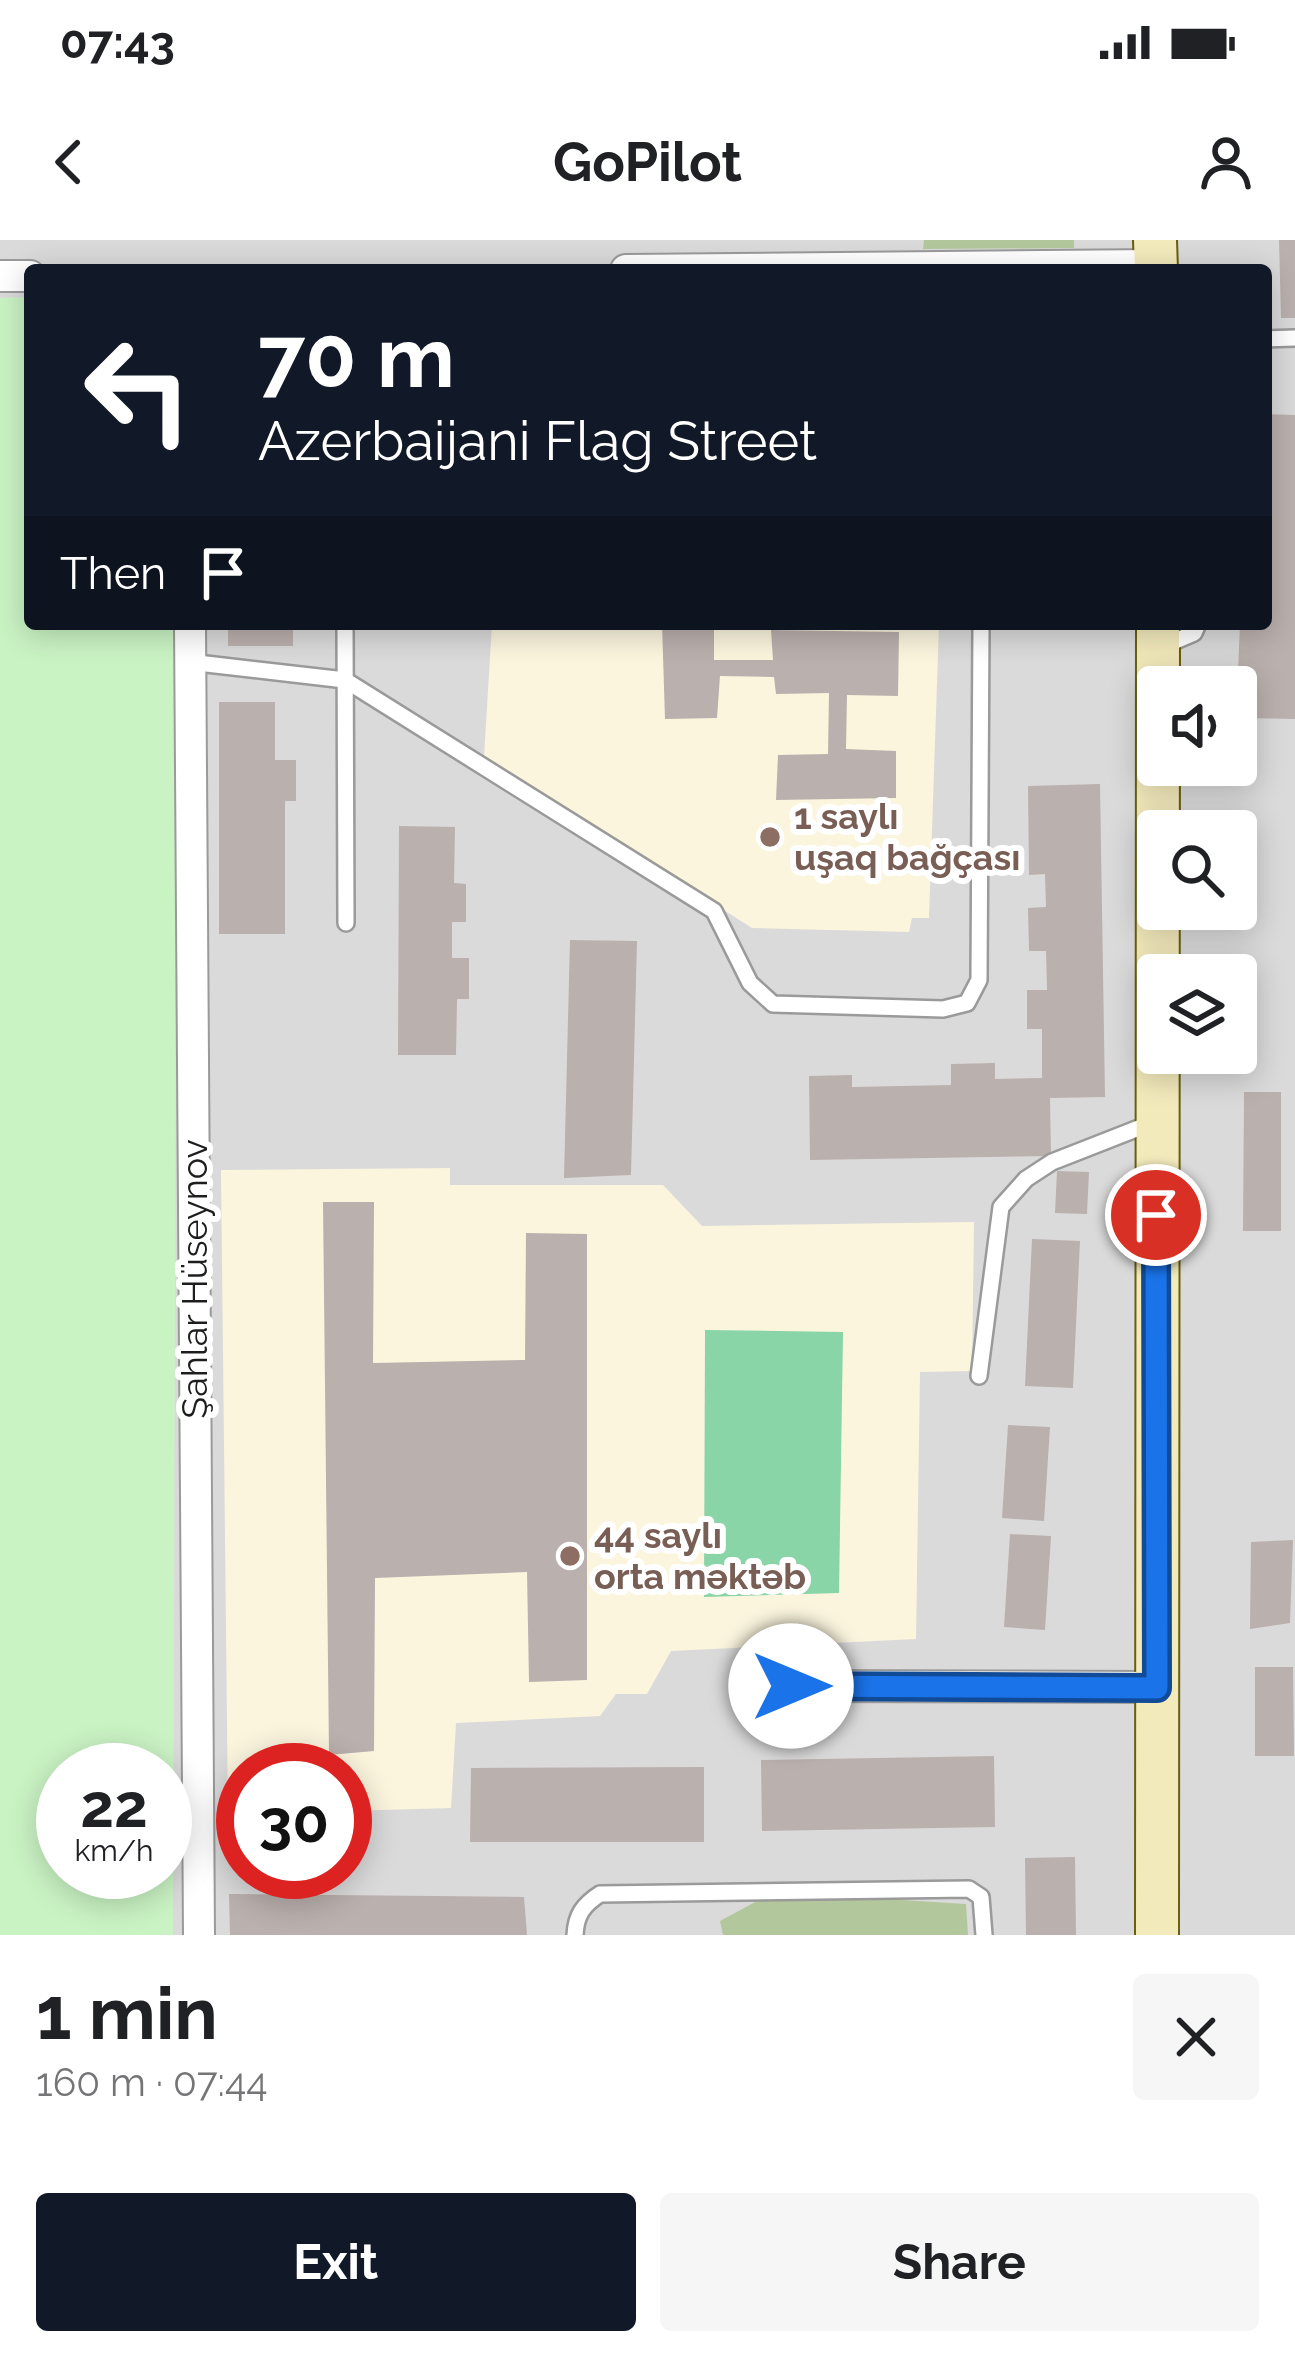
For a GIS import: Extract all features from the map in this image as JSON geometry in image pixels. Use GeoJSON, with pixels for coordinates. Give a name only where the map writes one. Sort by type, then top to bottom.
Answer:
{"type":"FeatureCollection","features":[{"type":"Feature","properties":{"kind":"street"},"geometry":{"type":"LineString","coordinates":[[1052,264],[1156,258]]}},
{"type":"Feature","properties":{"kind":"street","name":"Şahlar Hüseynov"},"geometry":{"type":"LineString","coordinates":[[190,630],[200,1935]]}},
{"type":"Feature","properties":{"kind":"street"},"geometry":{"type":"LineString","coordinates":[[1157,1935],[1158,636]]}},
{"type":"Feature","properties":{"kind":"street"},"geometry":{"type":"LineString","coordinates":[[791,1686],[1157,1688]]}},
{"type":"Feature","properties":{"kind":"lane"},"geometry":{"type":"LineString","coordinates":[[345,630],[346,923]]}},
{"type":"Feature","properties":{"kind":"lane"},"geometry":{"type":"LineString","coordinates":[[189,662],[345,680],[714,911],[750,983],[773,1004],[943,1009],[967,1004],[979,980],[981,630]]}},
{"type":"Feature","properties":{"kind":"lane"},"geometry":{"type":"LineString","coordinates":[[1158,636],[1195,630]]}},
{"type":"Feature","properties":{"kind":"lane"},"geometry":{"type":"LineString","coordinates":[[979,1376],[1000,1207],[1026,1179],[1052,1162],[1156,1120]]}},
{"type":"Feature","properties":{"kind":"lane"},"geometry":{"type":"LineString","coordinates":[[575,1935],[575,1921],[584,1904],[599,1894],[969,1889],[981,1897],[984,1935]]}},
{"type":"Feature","properties":{"kind":"shaded area"},"geometry":{"type":"Polygon","coordinates":[[[0,240],[1295,240],[1295,1935],[0,1935],[0,240]]]}},
{"type":"Feature","properties":{"kind":"shaded area","name":"1 saylı uşaq bağçası"},"geometry":{"type":"Polygon","coordinates":[[[492,630],[939,630],[929,918],[912,918],[909,932],[752,928],[484,757],[492,630]]]}},
{"type":"Feature","properties":{"kind":"shaded area","name":"44 saylı orta məktəb"},"geometry":{"type":"Polygon","coordinates":[[[450,1168],[450,1185],[663,1185],[702,1226],[974,1222],[972,1371],[920,1372],[916,1639],[671,1651],[647,1694],[616,1694],[600,1716],[456,1723],[451,1808],[372,1810],[372,1743],[227,1743],[221,1170],[450,1168]]]}},
{"type":"Feature","properties":{"kind":"green space"},"geometry":{"type":"Polygon","coordinates":[[[924,240],[1074,240],[1074,248],[923,249],[924,240]]]}},
{"type":"Feature","properties":{"kind":"green space"},"geometry":{"type":"Polygon","coordinates":[[[24,297],[24,630],[177,630],[174,1743],[36,1743],[36,1899],[173,1899],[173,1935],[0,1935],[0,298],[24,297]]]}},
{"type":"Feature","properties":{"kind":"green space"},"geometry":{"type":"Polygon","coordinates":[[[705,1330],[843,1332],[839,1593],[704,1597],[705,1330]]]}},
{"type":"Feature","properties":{"kind":"green space"},"geometry":{"type":"Polygon","coordinates":[[[774,1892],[966,1904],[968,1935],[723,1935],[720,1921],[774,1892]]]}},
{"type":"Feature","properties":{"kind":"building"},"geometry":{"type":"Polygon","coordinates":[[[1279,240],[1295,240],[1295,318],[1281,318],[1279,240]]]}},
{"type":"Feature","properties":{"kind":"building"},"geometry":{"type":"Polygon","coordinates":[[[1272,414],[1295,415],[1295,719],[1257,718],[1257,666],[1238,666],[1240,630],[1272,630],[1272,414]]]}},
{"type":"Feature","properties":{"kind":"building"},"geometry":{"type":"Polygon","coordinates":[[[228,630],[293,630],[293,646],[228,646],[228,630]]]}},
{"type":"Feature","properties":{"kind":"building"},"geometry":{"type":"Polygon","coordinates":[[[662,630],[714,630],[714,660],[773,660],[771,630],[899,632],[898,696],[847,695],[846,749],[896,751],[896,798],[776,800],[778,755],[828,754],[829,693],[776,694],[774,677],[720,676],[717,718],[665,719],[662,630]]]}},
{"type":"Feature","properties":{"kind":"building"},"geometry":{"type":"Polygon","coordinates":[[[219,702],[275,702],[275,760],[296,760],[296,801],[285,801],[285,934],[219,934],[219,702]]]}},
{"type":"Feature","properties":{"kind":"building"},"geometry":{"type":"Polygon","coordinates":[[[1100,784],[1105,1097],[1050,1098],[1051,1156],[810,1160],[809,1076],[852,1075],[852,1087],[951,1085],[951,1064],[995,1063],[995,1079],[1042,1078],[1042,1029],[1027,1029],[1027,990],[1047,990],[1046,951],[1029,951],[1028,908],[1046,907],[1045,874],[1029,875],[1028,786],[1100,784]]]}},
{"type":"Feature","properties":{"kind":"building"},"geometry":{"type":"Polygon","coordinates":[[[399,826],[455,827],[454,883],[466,884],[466,922],[452,922],[452,958],[469,958],[469,999],[457,999],[456,1055],[398,1055],[399,826]]]}},
{"type":"Feature","properties":{"kind":"building"},"geometry":{"type":"Polygon","coordinates":[[[570,940],[637,941],[631,1175],[564,1178],[570,940]]]}},
{"type":"Feature","properties":{"kind":"building"},"geometry":{"type":"Polygon","coordinates":[[[1244,1092],[1281,1092],[1281,1231],[1243,1231],[1244,1092]]]}},
{"type":"Feature","properties":{"kind":"building"},"geometry":{"type":"Polygon","coordinates":[[[1057,1171],[1089,1172],[1087,1214],[1055,1213],[1057,1171]]]}},
{"type":"Feature","properties":{"kind":"building"},"geometry":{"type":"Polygon","coordinates":[[[323,1202],[374,1202],[373,1363],[525,1360],[526,1233],[587,1234],[587,1680],[529,1682],[527,1572],[375,1578],[374,1751],[372,1743],[329,1743],[323,1202]]]}},
{"type":"Feature","properties":{"kind":"building"},"geometry":{"type":"Polygon","coordinates":[[[1032,1239],[1080,1241],[1073,1388],[1025,1386],[1032,1239]]]}},
{"type":"Feature","properties":{"kind":"building"},"geometry":{"type":"Polygon","coordinates":[[[1008,1425],[1050,1427],[1044,1521],[1002,1518],[1008,1425]]]}},
{"type":"Feature","properties":{"kind":"building"},"geometry":{"type":"Polygon","coordinates":[[[1010,1534],[1051,1536],[1045,1630],[1004,1627],[1010,1534]]]}},
{"type":"Feature","properties":{"kind":"building"},"geometry":{"type":"Polygon","coordinates":[[[1293,1540],[1290,1623],[1250,1629],[1251,1542],[1293,1540]]]}},
{"type":"Feature","properties":{"kind":"building"},"geometry":{"type":"Polygon","coordinates":[[[1255,1667],[1293,1667],[1294,1756],[1255,1756],[1255,1667]]]}},
{"type":"Feature","properties":{"kind":"building"},"geometry":{"type":"Polygon","coordinates":[[[994,1756],[995,1827],[762,1831],[761,1760],[994,1756]]]}},
{"type":"Feature","properties":{"kind":"building"},"geometry":{"type":"Polygon","coordinates":[[[704,1767],[704,1842],[470,1842],[471,1768],[704,1767]]]}},
{"type":"Feature","properties":{"kind":"building"},"geometry":{"type":"Polygon","coordinates":[[[1075,1857],[1076,1935],[1026,1935],[1025,1858],[1075,1857]]]}},
{"type":"Feature","properties":{"kind":"building"},"geometry":{"type":"Polygon","coordinates":[[[372,1895],[524,1897],[527,1935],[230,1935],[229,1899],[372,1895]]]}},
{"type":"Feature","properties":{"kind":"place","name":"1 saylı uşaq bağçası"},"geometry":{"type":"Point","coordinates":[770,837]}},
{"type":"Feature","properties":{"kind":"place","name":"44 saylı orta məktəb"},"geometry":{"type":"Point","coordinates":[570,1556]}},
{"type":"Feature","properties":{"kind":"route"},"geometry":{"type":"LineString","coordinates":[[791,1686],[1157,1688],[1156,1215]]}}]}
